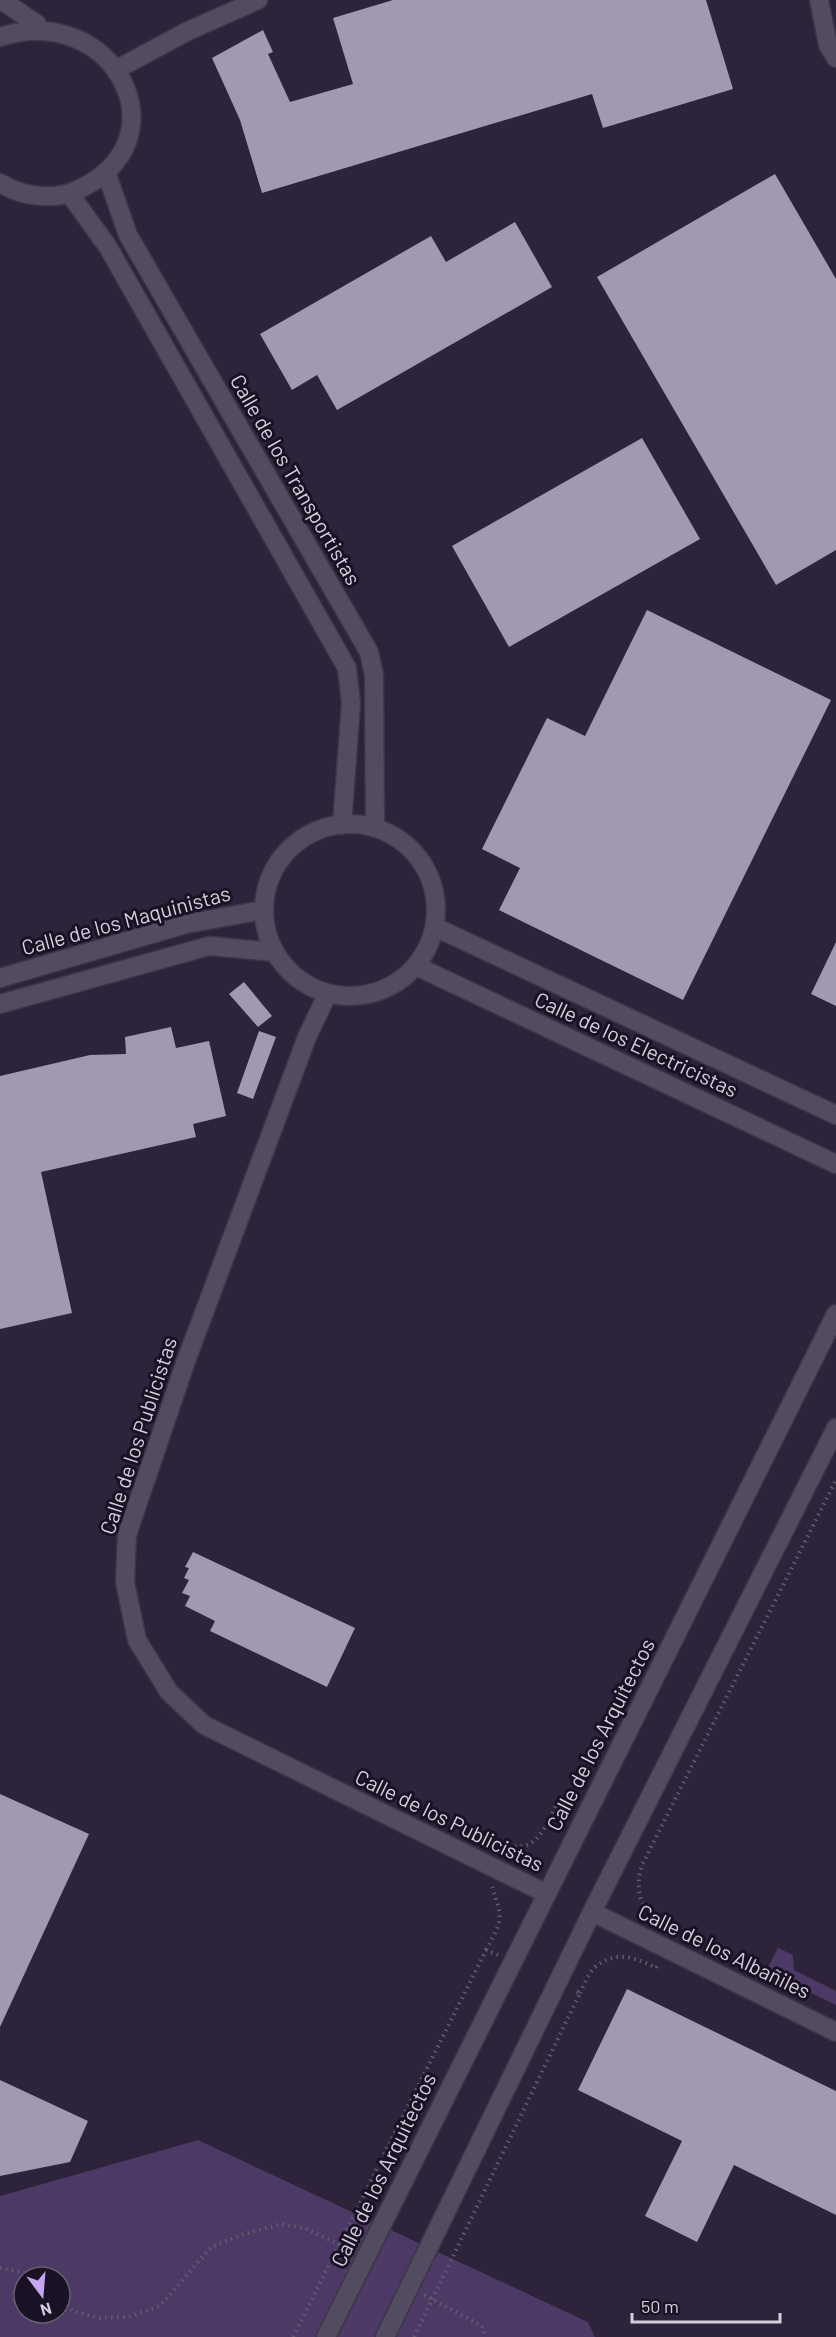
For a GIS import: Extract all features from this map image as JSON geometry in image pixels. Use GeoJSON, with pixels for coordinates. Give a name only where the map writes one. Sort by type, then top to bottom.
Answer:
{"type":"FeatureCollection","features":[{"type":"Feature","properties":{"kind":"street"},"geometry":{"type":"LineString","coordinates":[[1,0],[38,24]]}},
{"type":"Feature","properties":{"kind":"street"},"geometry":{"type":"LineString","coordinates":[[120,67],[188,31],[258,0]]}},
{"type":"Feature","properties":{"kind":"street"},"geometry":{"type":"LineString","coordinates":[[819,0],[828,45],[836,58]]}},
{"type":"Feature","properties":{"kind":"street"},"geometry":{"type":"LineString","coordinates":[[0,37],[15,29],[38,24],[62,25],[85,33],[105,47],[120,67],[130,93],[131,122],[123,148],[106,172],[89,185],[69,193],[41,196],[13,190],[0,183]]}},
{"type":"Feature","properties":{"kind":"street","name":"Calle de los Transportistas"},"geometry":{"type":"LineString","coordinates":[[106,172],[128,235],[369,652],[374,675],[375,828]]}},
{"type":"Feature","properties":{"kind":"street"},"geometry":{"type":"LineString","coordinates":[[69,193],[108,247],[347,668],[351,703],[342,825]]}},
{"type":"Feature","properties":{"kind":"street"},"geometry":{"type":"LineString","coordinates":[[358,824],[375,828],[398,838],[417,855],[430,877],[436,902],[435,927],[428,948],[416,966],[398,982],[376,992],[352,996],[328,993],[307,984],[289,970],[275,952],[267,932],[264,910],[268,885],[284,856],[296,844],[317,831],[358,824]]}},
{"type":"Feature","properties":{"kind":"street","name":"Calle de los Maquinistas"},"geometry":{"type":"LineString","coordinates":[[0,978],[186,924],[264,910]]}},
{"type":"Feature","properties":{"kind":"street","name":"Calle de los Electricistas"},"geometry":{"type":"LineString","coordinates":[[435,927],[836,1115]]}},
{"type":"Feature","properties":{"kind":"street"},"geometry":{"type":"LineString","coordinates":[[0,1004],[210,946],[275,952]]}},
{"type":"Feature","properties":{"kind":"street","name":"Calle de los Electricistas"},"geometry":{"type":"LineString","coordinates":[[416,966],[836,1164]]}},
{"type":"Feature","properties":{"kind":"street","name":"Calle de los Publicistas"},"geometry":{"type":"LineString","coordinates":[[328,993],[304,1046],[186,1361],[127,1535],[124,1582],[137,1640],[169,1692],[204,1725],[547,1894]]}},
{"type":"Feature","properties":{"kind":"street","name":"Calle de los Arquitectos"},"geometry":{"type":"LineString","coordinates":[[326,2337],[836,1314]]}},
{"type":"Feature","properties":{"kind":"street"},"geometry":{"type":"LineString","coordinates":[[385,2337],[592,1912],[836,1428]]}},
{"type":"Feature","properties":{"kind":"street","name":"Calle de los Albañiles"},"geometry":{"type":"LineString","coordinates":[[592,1912],[836,2032]]}},
{"type":"Feature","properties":{"kind":"path"},"geometry":{"type":"LineString","coordinates":[[659,1925],[652,1921],[643,1908],[638,1879],[650,1850],[836,1480]]}},
{"type":"Feature","properties":{"kind":"path"},"geometry":{"type":"LineString","coordinates":[[469,1856],[478,1837],[512,1848],[532,1843],[543,1834],[557,1804],[585,1818]]}},
{"type":"Feature","properties":{"kind":"path"},"geometry":{"type":"LineString","coordinates":[[629,1840],[650,1850]]}},
{"type":"Feature","properties":{"kind":"path"},"geometry":{"type":"LineString","coordinates":[[486,1950],[500,1924],[501,1912],[491,1886]]}},
{"type":"Feature","properties":{"kind":"path"},"geometry":{"type":"LineString","coordinates":[[580,1993],[593,1969],[605,1962],[629,1956],[656,1968],[666,1948]]}},
{"type":"Feature","properties":{"kind":"path"},"geometry":{"type":"LineString","coordinates":[[72,2311],[99,2318],[128,2317],[159,2306],[212,2247],[247,2233],[281,2224],[304,2228],[366,2257]]}},
{"type":"Feature","properties":{"kind":"path"},"geometry":{"type":"LineString","coordinates":[[409,2288],[473,2320],[482,2326],[486,2337]]}},
{"type":"Feature","properties":{"kind":"shaded area"},"geometry":{"type":"Polygon","coordinates":[[[0,0],[836,0],[836,2337],[595,2337],[588,2322],[198,2140],[0,2196],[0,0]]]}},
{"type":"Feature","properties":{"kind":"shaded area"},"geometry":{"type":"Polygon","coordinates":[[[778,1948],[793,1955],[794,1970],[836,1991],[836,2005],[766,1971],[778,1948]]]}},
{"type":"Feature","properties":{"kind":"shaded area"},"geometry":{"type":"Polygon","coordinates":[[[198,2140],[588,2322],[595,2337],[0,2337],[0,2196],[198,2140]]]}},
{"type":"Feature","properties":{"kind":"building"},"geometry":{"type":"Polygon","coordinates":[[[393,0],[706,0],[733,89],[603,128],[592,94],[262,193],[240,120],[212,58],[263,30],[273,52],[268,54],[290,102],[353,84],[333,18],[393,0]]]}},
{"type":"Feature","properties":{"kind":"building"},"geometry":{"type":"Polygon","coordinates":[[[775,174],[836,279],[836,550],[776,585],[597,277],[775,174]]]}},
{"type":"Feature","properties":{"kind":"building"},"geometry":{"type":"Polygon","coordinates":[[[515,222],[552,287],[337,410],[317,375],[292,390],[260,334],[431,236],[446,262],[515,222]]]}},
{"type":"Feature","properties":{"kind":"building"},"geometry":{"type":"Polygon","coordinates":[[[642,438],[700,539],[509,647],[452,546],[642,438]]]}},
{"type":"Feature","properties":{"kind":"building"},"geometry":{"type":"Polygon","coordinates":[[[647,610],[831,700],[683,1000],[499,910],[520,868],[482,849],[547,718],[585,736],[647,610]]]}},
{"type":"Feature","properties":{"kind":"building"},"geometry":{"type":"Polygon","coordinates":[[[836,942],[836,1006],[811,994],[836,942]]]}},
{"type":"Feature","properties":{"kind":"building"},"geometry":{"type":"Polygon","coordinates":[[[244,982],[272,1016],[258,1027],[229,994],[244,982]]]}},
{"type":"Feature","properties":{"kind":"building"},"geometry":{"type":"Polygon","coordinates":[[[171,1027],[176,1048],[209,1041],[226,1116],[193,1124],[196,1137],[41,1172],[72,1313],[0,1329],[0,1076],[90,1055],[126,1054],[125,1037],[171,1027]]]}},
{"type":"Feature","properties":{"kind":"building"},"geometry":{"type":"Polygon","coordinates":[[[259,1031],[276,1037],[253,1099],[237,1093],[259,1031]]]}},
{"type":"Feature","properties":{"kind":"building"},"geometry":{"type":"Polygon","coordinates":[[[193,1552],[355,1628],[327,1687],[210,1631],[215,1621],[185,1606],[190,1596],[182,1593],[189,1580],[184,1578],[189,1568],[185,1567],[193,1552]]]}},
{"type":"Feature","properties":{"kind":"building"},"geometry":{"type":"Polygon","coordinates":[[[0,1794],[89,1834],[0,2027],[0,1794]]]}},
{"type":"Feature","properties":{"kind":"building"},"geometry":{"type":"Polygon","coordinates":[[[627,1989],[836,2091],[836,2215],[734,2165],[697,2242],[645,2216],[682,2141],[578,2090],[627,1989]]]}},
{"type":"Feature","properties":{"kind":"building"},"geometry":{"type":"Polygon","coordinates":[[[0,2080],[88,2121],[70,2162],[0,2176],[0,2080]]]}}]}
